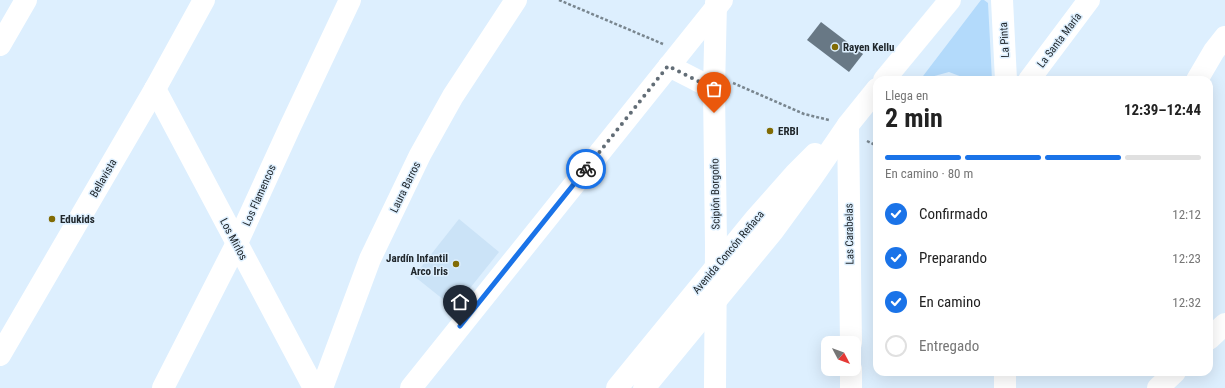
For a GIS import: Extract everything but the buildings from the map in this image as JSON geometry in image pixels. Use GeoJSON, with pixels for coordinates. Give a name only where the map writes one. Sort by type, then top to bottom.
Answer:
{"type":"FeatureCollection","features":[{"type":"Feature","properties":{"kind":"street"},"geometry":{"type":"LineString","coordinates":[[0,45],[26,0]]}},
{"type":"Feature","properties":{"kind":"street","name":"Bellavista"},"geometry":{"type":"LineString","coordinates":[[0,355],[155,89],[204,0]]}},
{"type":"Feature","properties":{"kind":"street","name":"Los Flamencos"},"geometry":{"type":"LineString","coordinates":[[163,388],[237,243],[350,0]]}},
{"type":"Feature","properties":{"kind":"street","name":"Laura Barros"},"geometry":{"type":"LineString","coordinates":[[322,388],[370,259],[420,155],[453,96],[516,0]]}},
{"type":"Feature","properties":{"kind":"street"},"geometry":{"type":"LineString","coordinates":[[887,76],[950,0]]}},
{"type":"Feature","properties":{"kind":"street","name":"La Pinta"},"geometry":{"type":"LineString","coordinates":[[1002,0],[1006,76]]}},
{"type":"Feature","properties":{"kind":"street","name":"La Santa María"},"geometry":{"type":"LineString","coordinates":[[1032,76],[1089,0]]}},
{"type":"Feature","properties":{"kind":"street"},"geometry":{"type":"LineString","coordinates":[[410,388],[675,58],[718,2]]}},
{"type":"Feature","properties":{"kind":"street","name":"Scipión Borgoño"},"geometry":{"type":"LineString","coordinates":[[715,388],[714,82],[718,2]]}},
{"type":"Feature","properties":{"kind":"street"},"geometry":{"type":"LineString","coordinates":[[1199,76],[1214,51],[1225,37]]}},
{"type":"Feature","properties":{"kind":"street"},"geometry":{"type":"LineString","coordinates":[[675,58],[714,82]]}},
{"type":"Feature","properties":{"kind":"street","name":"Los Mirlos"},"geometry":{"type":"LineString","coordinates":[[155,89],[314,388]]}},
{"type":"Feature","properties":{"kind":"street","name":"Avenida Concón Reñaca"},"geometry":{"type":"LineString","coordinates":[[644,388],[773,231],[848,125],[873,94]]}},
{"type":"Feature","properties":{"kind":"street","name":"Avenida Concón Reñaca"},"geometry":{"type":"LineString","coordinates":[[617,388],[756,218],[795,174],[848,125]]}},
{"type":"Feature","properties":{"kind":"street","name":"Las Carabelas"},"geometry":{"type":"LineString","coordinates":[[848,125],[851,336]]}},
{"type":"Feature","properties":{"kind":"street"},"geometry":{"type":"LineString","coordinates":[[1213,335],[1225,324]]}},
{"type":"Feature","properties":{"kind":"street"},"geometry":{"type":"LineString","coordinates":[[851,376],[851,388]]}},
{"type":"Feature","properties":{"kind":"street"},"geometry":{"type":"LineString","coordinates":[[1005,376],[1005,388]]}},
{"type":"Feature","properties":{"kind":"path"},"geometry":{"type":"LineString","coordinates":[[559,0],[675,58]]}},
{"type":"Feature","properties":{"kind":"path"},"geometry":{"type":"LineString","coordinates":[[714,82],[804,114],[848,125],[873,144]]}},
{"type":"Feature","properties":{"kind":"shaded area"},"geometry":{"type":"Polygon","coordinates":[[[981,0],[988,3],[992,76],[960,76],[949,72],[934,76],[923,76],[981,0]]]}},
{"type":"Feature","properties":{"kind":"shaded area","name":"Jardín Infantil Arco Iris"},"geometry":{"type":"Polygon","coordinates":[[[459,219],[499,252],[454,308],[414,276],[459,219]]]}},
{"type":"Feature","properties":{"kind":"way so far"},"geometry":{"type":"LineString","coordinates":[[586,169],[668,66],[714,89],[714,113]]}},
{"type":"Feature","properties":{"kind":"place","name":"Rayen Kellu"},"geometry":{"type":"Point","coordinates":[835,47]}},
{"type":"Feature","properties":{"kind":"place","name":"ERBI"},"geometry":{"type":"Point","coordinates":[770,131]}},
{"type":"Feature","properties":{"kind":"place","name":"Edukids"},"geometry":{"type":"Point","coordinates":[52,219]}},
{"type":"Feature","properties":{"kind":"place","name":"Jardín Infantil Arco Iris"},"geometry":{"type":"Point","coordinates":[456,264]}},
{"type":"Feature","properties":{"kind":"route"},"geometry":{"type":"LineString","coordinates":[[460,326],[586,169]]}}]}
